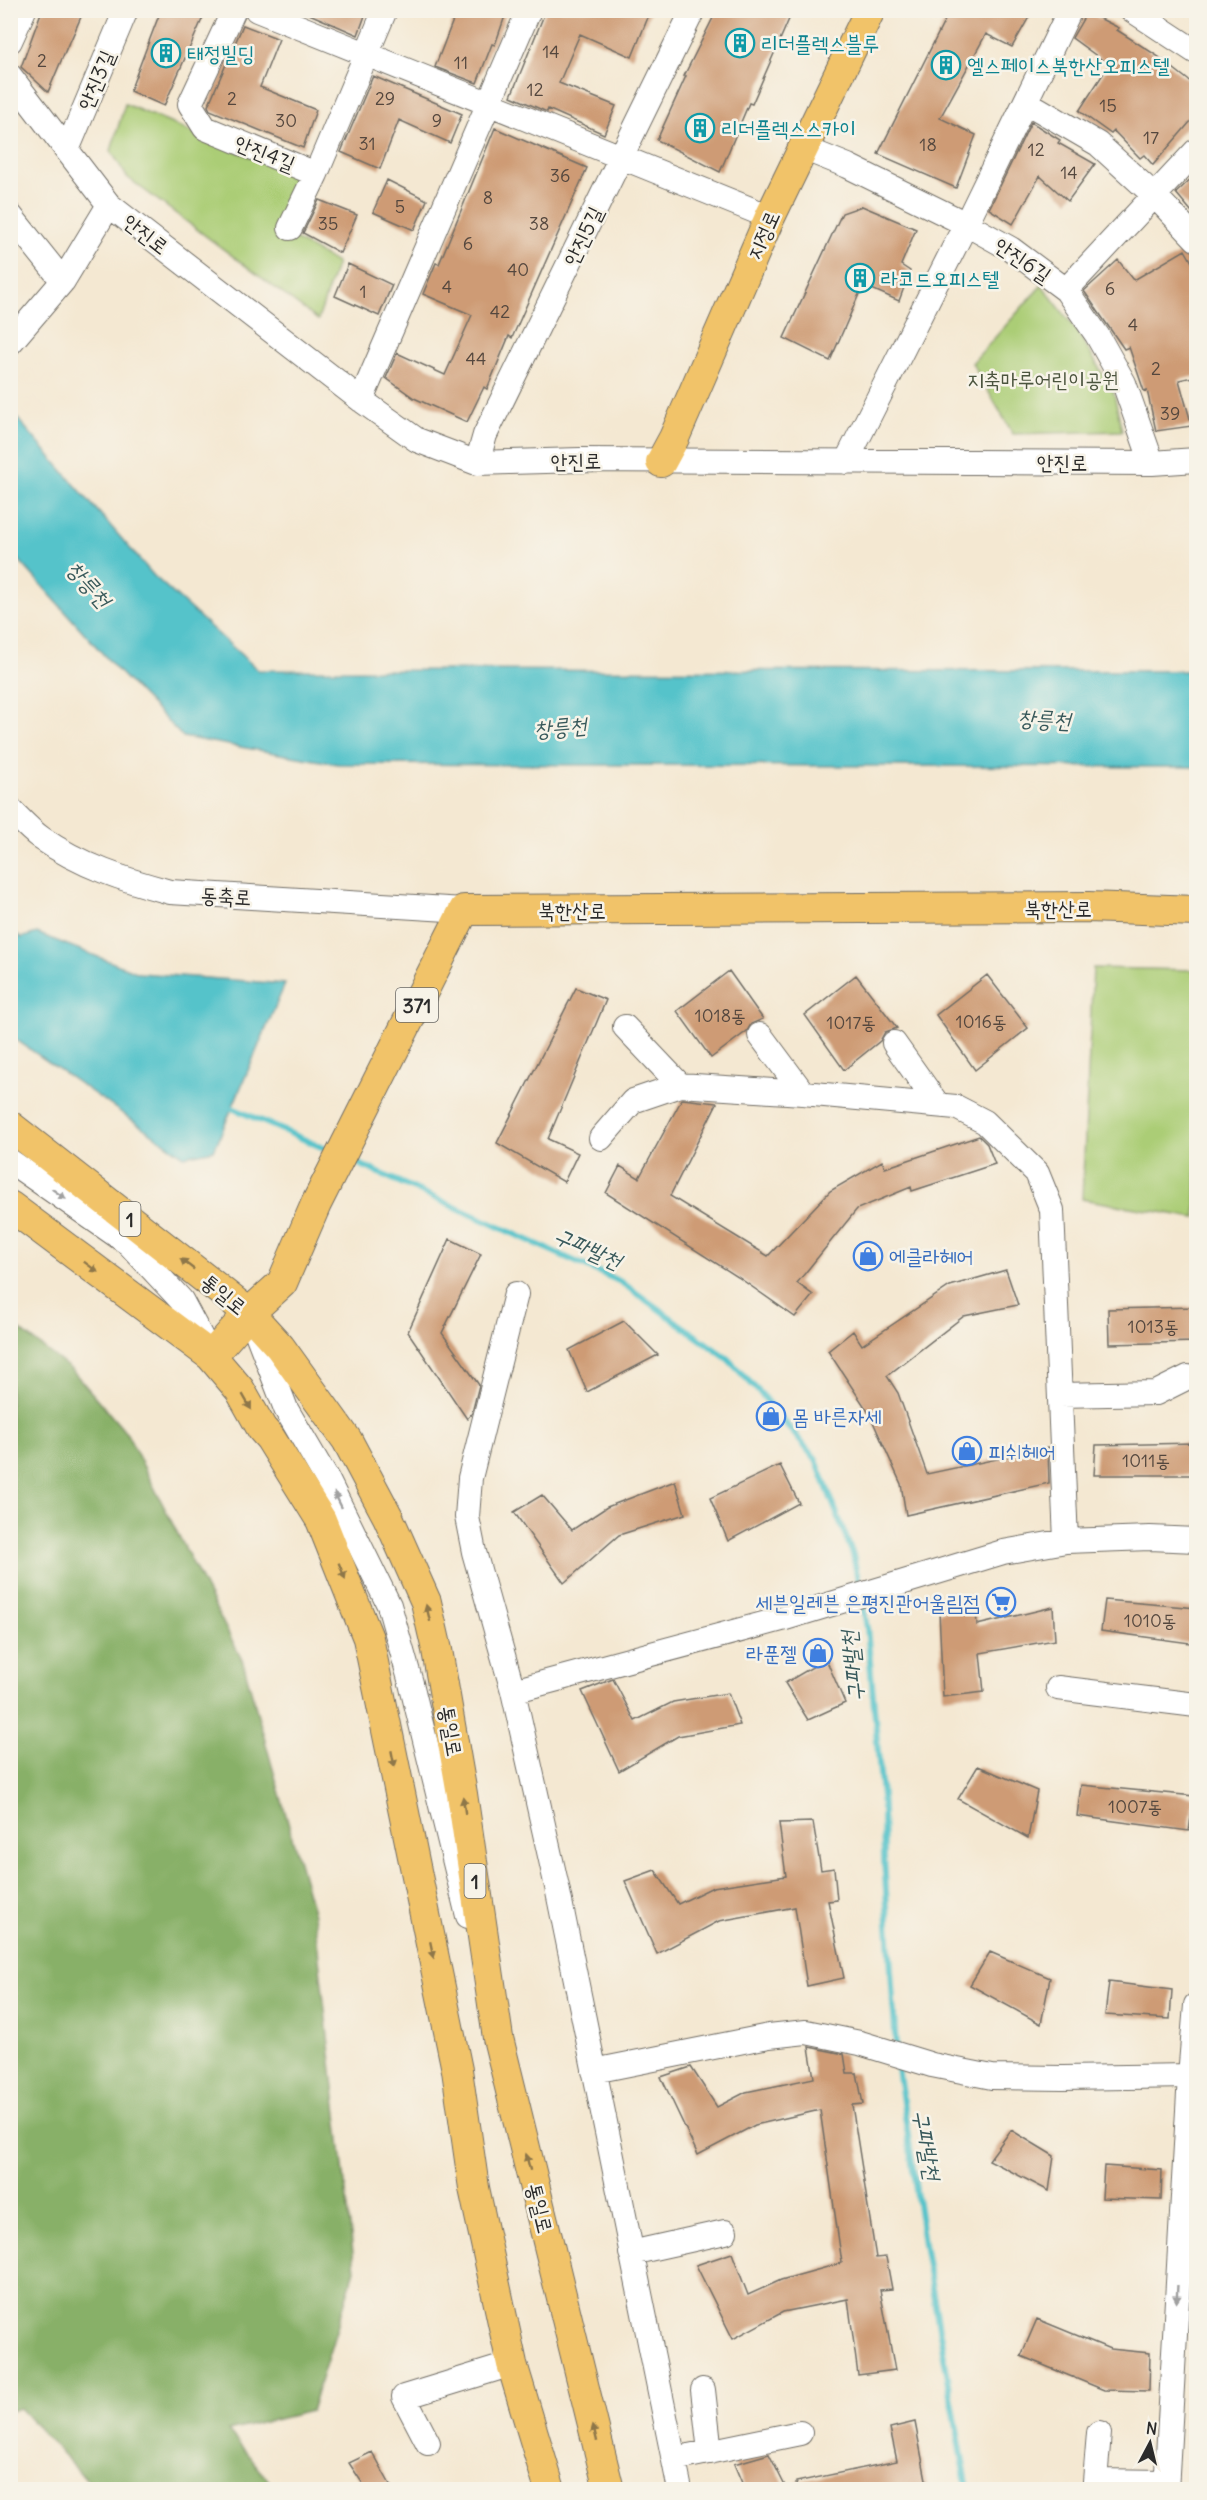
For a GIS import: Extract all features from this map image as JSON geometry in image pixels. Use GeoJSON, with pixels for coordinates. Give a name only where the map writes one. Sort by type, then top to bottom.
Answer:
{"type":"FeatureCollection","features":[{"type":"Feature","properties":{"kind":"main road","name":"지정로"},"geometry":{"type":"LineString","coordinates":[[661,462],[674,438],[770,217],[870,10]]}},
{"type":"Feature","properties":{"kind":"main road","name":"북한산로"},"geometry":{"type":"LineString","coordinates":[[464,910],[1088,907],[1197,910]]}},
{"type":"Feature","properties":{"kind":"main road","name":"371"},"geometry":{"type":"LineString","coordinates":[[211,1356],[249,1313],[282,1283],[316,1204],[464,910]]}},
{"type":"Feature","properties":{"kind":"main road","name":"통일로"},"geometry":{"type":"LineString","coordinates":[[10,1126],[249,1313],[280,1347],[347,1440],[388,1517],[426,1602],[437,1650],[462,1794],[498,2038],[609,2490]]}},
{"type":"Feature","properties":{"kind":"main road"},"geometry":{"type":"LineString","coordinates":[[10,1206],[211,1356],[240,1390],[262,1429],[270,1438],[321,1520],[368,1638],[457,2070],[474,2188],[512,2364],[550,2490]]}},
{"type":"Feature","properties":{"kind":"street"},"geometry":{"type":"LineString","coordinates":[[10,41],[24,10]]}},
{"type":"Feature","properties":{"kind":"street","name":"안진3길"},"geometry":{"type":"LineString","coordinates":[[67,150],[126,10]]}},
{"type":"Feature","properties":{"kind":"street","name":"안진4길"},"geometry":{"type":"LineString","coordinates":[[234,10],[190,104],[205,128],[316,174],[385,10]]}},
{"type":"Feature","properties":{"kind":"street"},"geometry":{"type":"LineString","coordinates":[[257,10],[770,217]]}},
{"type":"Feature","properties":{"kind":"street"},"geometry":{"type":"LineString","coordinates":[[361,400],[529,10]]}},
{"type":"Feature","properties":{"kind":"street","name":"안진5길"},"geometry":{"type":"LineString","coordinates":[[477,463],[485,435],[693,10]]}},
{"type":"Feature","properties":{"kind":"street"},"geometry":{"type":"LineString","coordinates":[[846,462],[966,224],[1070,10]]}},
{"type":"Feature","properties":{"kind":"street"},"geometry":{"type":"LineString","coordinates":[[1132,10],[1197,52]]}},
{"type":"Feature","properties":{"kind":"street","name":"안진로"},"geometry":{"type":"LineString","coordinates":[[10,76],[109,205],[361,400],[417,440],[477,463],[580,460],[1152,463],[1197,460]]}},
{"type":"Feature","properties":{"kind":"street"},"geometry":{"type":"LineString","coordinates":[[1026,102],[1098,144],[1156,196],[1197,239]]}},
{"type":"Feature","properties":{"kind":"street","name":"안진6길"},"geometry":{"type":"LineString","coordinates":[[803,148],[848,166],[966,224],[1011,249],[1066,290],[1097,335],[1124,383],[1152,463]]}},
{"type":"Feature","properties":{"kind":"street"},"geometry":{"type":"LineString","coordinates":[[1066,290],[1197,151]]}},
{"type":"Feature","properties":{"kind":"street"},"geometry":{"type":"LineString","coordinates":[[290,228],[316,174]]}},
{"type":"Feature","properties":{"kind":"street"},"geometry":{"type":"LineString","coordinates":[[10,343],[63,281],[109,205]]}},
{"type":"Feature","properties":{"kind":"street"},"geometry":{"type":"LineString","coordinates":[[10,215],[63,281]]}},
{"type":"Feature","properties":{"kind":"street","name":"동축로"},"geometry":{"type":"LineString","coordinates":[[10,809],[40,838],[91,867],[129,881],[170,892],[464,910]]}},
{"type":"Feature","properties":{"kind":"street"},"geometry":{"type":"LineString","coordinates":[[625,1027],[680,1085]]}},
{"type":"Feature","properties":{"kind":"street"},"geometry":{"type":"LineString","coordinates":[[760,1035],[803,1092]]}},
{"type":"Feature","properties":{"kind":"street"},"geometry":{"type":"LineString","coordinates":[[894,1043],[938,1105]]}},
{"type":"Feature","properties":{"kind":"street"},"geometry":{"type":"LineString","coordinates":[[601,1138],[633,1101],[680,1085],[803,1092],[956,1107],[985,1122],[1037,1173],[1052,1210],[1066,1541]]}},
{"type":"Feature","properties":{"kind":"street"},"geometry":{"type":"LineString","coordinates":[[10,1161],[129,1244],[181,1300],[211,1356]]}},
{"type":"Feature","properties":{"kind":"street"},"geometry":{"type":"LineString","coordinates":[[516,1293],[470,1478],[467,1517],[474,1552],[513,1691],[558,1887],[680,2490]]}},
{"type":"Feature","properties":{"kind":"street"},"geometry":{"type":"LineString","coordinates":[[1060,1395],[1156,1393],[1188,1377]]}},
{"type":"Feature","properties":{"kind":"street"},"geometry":{"type":"LineString","coordinates":[[513,1691],[782,1619],[1003,1552],[1066,1541],[1150,1538],[1197,1540]]}},
{"type":"Feature","properties":{"kind":"street"},"geometry":{"type":"LineString","coordinates":[[1058,1688],[1197,1705]]}},
{"type":"Feature","properties":{"kind":"street"},"geometry":{"type":"LineString","coordinates":[[1099,2433],[1095,2481],[1166,2486],[1190,2076],[1197,2006]]}},
{"type":"Feature","properties":{"kind":"street"},"geometry":{"type":"LineString","coordinates":[[594,2071],[769,2036],[806,2032],[860,2043],[932,2065],[992,2077],[1063,2079],[1190,2076]]}},
{"type":"Feature","properties":{"kind":"street"},"geometry":{"type":"LineString","coordinates":[[631,2253],[725,2232]]}},
{"type":"Feature","properties":{"kind":"street"},"geometry":{"type":"LineString","coordinates":[[428,2443],[404,2397],[512,2364]]}},
{"type":"Feature","properties":{"kind":"street"},"geometry":{"type":"LineString","coordinates":[[703,2390],[710,2452]]}},
{"type":"Feature","properties":{"kind":"street"},"geometry":{"type":"LineString","coordinates":[[674,2459],[800,2433]]}},
{"type":"Feature","properties":{"kind":"green space"},"geometry":{"type":"Polygon","coordinates":[[[125,104],[300,178],[279,230],[337,263],[318,320],[127,177],[111,151],[125,104]]]}},
{"type":"Feature","properties":{"kind":"green space","name":"지축마루어린이공원"},"geometry":{"type":"Polygon","coordinates":[[[1042,285],[1077,331],[1114,393],[1122,431],[1013,434],[972,363],[1042,285]]]}},
{"type":"Feature","properties":{"kind":"green space"},"geometry":{"type":"Polygon","coordinates":[[[1093,968],[1196,970],[1196,1218],[1082,1199],[1093,968]]]}},
{"type":"Feature","properties":{"kind":"green space"},"geometry":{"type":"Polygon","coordinates":[[[10,1322],[73,1371],[127,1434],[243,1662],[314,1915],[355,2270],[311,2411],[228,2431],[276,2489],[95,2489],[20,2408],[11,2411],[10,1322]]]}},
{"type":"Feature","properties":{"kind":"water","name":"창릉천"},"geometry":{"type":"Polygon","coordinates":[[[10,410],[154,576],[258,670],[1196,671],[1196,767],[338,764],[183,737],[120,673],[11,551],[10,410]]]}},
{"type":"Feature","properties":{"kind":"water"},"geometry":{"type":"Polygon","coordinates":[[[11,929],[21,938],[37,933],[139,973],[285,984],[214,1150],[184,1156],[11,1036],[11,929]]]}},
{"type":"Feature","properties":{"kind":"building"},"geometry":{"type":"Polygon","coordinates":[[[42,10],[84,10],[48,92],[21,67],[42,10]]]}},
{"type":"Feature","properties":{"kind":"building","name":"태정빌딩"},"geometry":{"type":"Polygon","coordinates":[[[161,10],[192,10],[204,15],[164,106],[130,91],[161,10]]]}},
{"type":"Feature","properties":{"kind":"building"},"geometry":{"type":"Polygon","coordinates":[[[300,10],[367,10],[358,35],[300,10]]]}},
{"type":"Feature","properties":{"kind":"building"},"geometry":{"type":"Polygon","coordinates":[[[457,10],[507,10],[495,45],[492,44],[477,83],[435,67],[457,10]]]}},
{"type":"Feature","properties":{"kind":"building"},"geometry":{"type":"Polygon","coordinates":[[[546,10],[651,10],[632,57],[580,34],[559,83],[616,106],[604,134],[548,109],[547,112],[511,96],[546,10]]]}},
{"type":"Feature","properties":{"kind":"building"},"geometry":{"type":"Polygon","coordinates":[[[717,10],[793,10],[752,104],[749,103],[720,172],[657,140],[686,76],[684,76],[717,10]]]}},
{"type":"Feature","properties":{"kind":"building"},"geometry":{"type":"Polygon","coordinates":[[[950,10],[1033,10],[1012,47],[986,34],[940,118],[976,135],[956,188],[878,154],[950,10]]]}},
{"type":"Feature","properties":{"kind":"building"},"geometry":{"type":"Polygon","coordinates":[[[1087,12],[1119,28],[1117,30],[1159,57],[1197,87],[1197,114],[1153,165],[1144,155],[1140,158],[1114,131],[1111,134],[1079,111],[1109,65],[1072,38],[1087,12]]]}},
{"type":"Feature","properties":{"kind":"building"},"geometry":{"type":"Polygon","coordinates":[[[243,25],[279,39],[260,87],[316,110],[303,148],[210,110],[208,106],[243,25]]]}},
{"type":"Feature","properties":{"kind":"building"},"geometry":{"type":"Polygon","coordinates":[[[373,76],[462,114],[450,143],[399,120],[380,169],[341,152],[373,76]]]}},
{"type":"Feature","properties":{"kind":"building"},"geometry":{"type":"Polygon","coordinates":[[[1031,122],[1060,140],[1058,143],[1095,164],[1068,201],[1040,176],[1013,224],[989,209],[1031,122]]]}},
{"type":"Feature","properties":{"kind":"building"},"geometry":{"type":"Polygon","coordinates":[[[495,128],[587,168],[512,338],[509,336],[487,389],[484,387],[467,422],[414,398],[386,378],[397,353],[445,375],[472,315],[423,294],[436,263],[439,264],[495,128]]]}},
{"type":"Feature","properties":{"kind":"building"},"geometry":{"type":"Polygon","coordinates":[[[1197,173],[1197,218],[1176,193],[1197,173]]]}},
{"type":"Feature","properties":{"kind":"building"},"geometry":{"type":"Polygon","coordinates":[[[387,180],[427,200],[414,230],[373,212],[387,180]]]}},
{"type":"Feature","properties":{"kind":"building"},"geometry":{"type":"Polygon","coordinates":[[[319,200],[357,215],[340,253],[303,233],[319,200]]]}},
{"type":"Feature","properties":{"kind":"building","name":"라코드오피스텔"},"geometry":{"type":"Polygon","coordinates":[[[862,206],[916,229],[901,265],[910,271],[899,301],[863,285],[830,361],[784,338],[842,213],[862,206]]]}},
{"type":"Feature","properties":{"kind":"building"},"geometry":{"type":"Polygon","coordinates":[[[1185,250],[1197,271],[1197,376],[1179,380],[1192,426],[1156,431],[1147,390],[1144,391],[1129,347],[1124,349],[1084,291],[1118,260],[1134,280],[1185,250]]]}},
{"type":"Feature","properties":{"kind":"building"},"geometry":{"type":"Polygon","coordinates":[[[348,264],[392,285],[379,316],[335,296],[348,264]]]}},
{"type":"Feature","properties":{"kind":"building"},"geometry":{"type":"Polygon","coordinates":[[[729,971],[763,1019],[751,1024],[747,1031],[711,1058],[677,1011],[729,971]]]}},
{"type":"Feature","properties":{"kind":"building"},"geometry":{"type":"Polygon","coordinates":[[[856,975],[897,1028],[885,1032],[880,1041],[844,1070],[805,1015],[856,975]]]}},
{"type":"Feature","properties":{"kind":"building"},"geometry":{"type":"Polygon","coordinates":[[[987,975],[1028,1028],[975,1070],[936,1015],[987,975]]]}},
{"type":"Feature","properties":{"kind":"building"},"geometry":{"type":"Polygon","coordinates":[[[576,988],[606,1000],[548,1139],[578,1153],[564,1182],[497,1143],[576,988]]]}},
{"type":"Feature","properties":{"kind":"building"},"geometry":{"type":"Polygon","coordinates":[[[682,1099],[717,1103],[670,1196],[768,1256],[830,1191],[882,1161],[885,1168],[979,1136],[987,1144],[995,1164],[912,1191],[911,1187],[857,1209],[797,1283],[813,1295],[795,1317],[738,1277],[606,1193],[620,1166],[639,1178],[682,1099]]]}},
{"type":"Feature","properties":{"kind":"building"},"geometry":{"type":"Polygon","coordinates":[[[450,1239],[481,1254],[442,1333],[479,1385],[472,1413],[467,1419],[408,1332],[450,1239]]]}},
{"type":"Feature","properties":{"kind":"building"},"geometry":{"type":"Polygon","coordinates":[[[1006,1270],[1018,1305],[964,1316],[887,1376],[898,1393],[927,1474],[1048,1448],[1049,1483],[906,1515],[901,1484],[869,1413],[828,1351],[853,1331],[862,1345],[950,1286],[1006,1270]]]}},
{"type":"Feature","properties":{"kind":"building"},"geometry":{"type":"Polygon","coordinates":[[[1197,1307],[1197,1342],[1109,1344],[1108,1309],[1197,1307]]]}},
{"type":"Feature","properties":{"kind":"building"},"geometry":{"type":"Polygon","coordinates":[[[624,1321],[658,1355],[587,1392],[569,1350],[624,1321]]]}},
{"type":"Feature","properties":{"kind":"building"},"geometry":{"type":"Polygon","coordinates":[[[1197,1443],[1197,1475],[1094,1475],[1096,1445],[1197,1443]]]}},
{"type":"Feature","properties":{"kind":"building"},"geometry":{"type":"Polygon","coordinates":[[[780,1465],[799,1503],[728,1541],[710,1498],[780,1465]]]}},
{"type":"Feature","properties":{"kind":"building"},"geometry":{"type":"Polygon","coordinates":[[[675,1481],[685,1514],[619,1535],[564,1583],[514,1512],[542,1495],[572,1530],[607,1507],[675,1481]]]}},
{"type":"Feature","properties":{"kind":"building"},"geometry":{"type":"Polygon","coordinates":[[[1105,1600],[1197,1608],[1197,1644],[1101,1631],[1105,1600]]]}},
{"type":"Feature","properties":{"kind":"building"},"geometry":{"type":"Polygon","coordinates":[[[1053,1607],[1055,1640],[980,1653],[984,1692],[943,1697],[939,1611],[976,1611],[977,1625],[1053,1607]]]}},
{"type":"Feature","properties":{"kind":"building"},"geometry":{"type":"Polygon","coordinates":[[[826,1659],[845,1703],[808,1720],[785,1683],[826,1659]]]}},
{"type":"Feature","properties":{"kind":"building"},"geometry":{"type":"Polygon","coordinates":[[[613,1679],[635,1721],[673,1702],[728,1693],[740,1725],[678,1736],[619,1771],[582,1691],[613,1679]]]}},
{"type":"Feature","properties":{"kind":"building"},"geometry":{"type":"Polygon","coordinates":[[[978,1766],[1037,1791],[1028,1838],[958,1799],[978,1766]]]}},
{"type":"Feature","properties":{"kind":"building"},"geometry":{"type":"Polygon","coordinates":[[[1081,1785],[1194,1796],[1189,1831],[1077,1816],[1081,1785]]]}},
{"type":"Feature","properties":{"kind":"building"},"geometry":{"type":"Polygon","coordinates":[[[813,1822],[821,1870],[834,1868],[837,1900],[828,1901],[844,1978],[807,1986],[795,1907],[719,1921],[657,1954],[625,1881],[655,1870],[678,1904],[713,1887],[786,1876],[779,1823],[813,1822]]]}},
{"type":"Feature","properties":{"kind":"building"},"geometry":{"type":"Polygon","coordinates":[[[990,1952],[1050,1978],[1041,2024],[970,1985],[990,1952]]]}},
{"type":"Feature","properties":{"kind":"building"},"geometry":{"type":"Polygon","coordinates":[[[1109,1982],[1172,1990],[1170,2019],[1105,2015],[1109,1982]]]}},
{"type":"Feature","properties":{"kind":"building"},"geometry":{"type":"Polygon","coordinates":[[[809,2047],[844,2054],[847,2073],[857,2073],[863,2104],[852,2105],[876,2258],[886,2257],[892,2289],[880,2290],[895,2370],[858,2375],[848,2299],[783,2312],[733,2339],[696,2265],[732,2253],[748,2295],[781,2280],[842,2263],[820,2110],[755,2125],[698,2155],[661,2077],[691,2067],[717,2107],[746,2092],[814,2078],[809,2047]]]}},
{"type":"Feature","properties":{"kind":"building"},"geometry":{"type":"Polygon","coordinates":[[[1011,2130],[1054,2156],[1049,2191],[989,2160],[1011,2130]]]}},
{"type":"Feature","properties":{"kind":"building"},"geometry":{"type":"Polygon","coordinates":[[[1104,2166],[1162,2170],[1161,2200],[1102,2198],[1104,2166]]]}},
{"type":"Feature","properties":{"kind":"building"},"geometry":{"type":"Polygon","coordinates":[[[1037,2319],[1110,2349],[1150,2353],[1149,2391],[1104,2390],[1021,2356],[1037,2319]]]}},
{"type":"Feature","properties":{"kind":"building"},"geometry":{"type":"Polygon","coordinates":[[[915,2422],[928,2490],[797,2490],[796,2482],[897,2461],[890,2428],[915,2422]]]}},
{"type":"Feature","properties":{"kind":"building"},"geometry":{"type":"Polygon","coordinates":[[[372,2452],[393,2490],[367,2490],[349,2463],[372,2452]]]}},
{"type":"Feature","properties":{"kind":"building"},"geometry":{"type":"Polygon","coordinates":[[[769,2454],[787,2490],[745,2490],[734,2464],[769,2454]]]}},
{"type":"Feature","properties":{"kind":"waterway","name":"구파발천"},"geometry":{"type":"LineString","coordinates":[[232,1108],[333,1152]]}},
{"type":"Feature","properties":{"kind":"waterway","name":"구파발천"},"geometry":{"type":"LineString","coordinates":[[348,1159],[621,1282],[728,1359],[762,1395],[816,1460],[853,1555],[860,1591]]}},
{"type":"Feature","properties":{"kind":"waterway","name":"구파발천"},"geometry":{"type":"LineString","coordinates":[[862,1601],[867,1628],[883,1808],[896,2048]]}},
{"type":"Feature","properties":{"kind":"waterway","name":"구파발천"},"geometry":{"type":"LineString","coordinates":[[897,2061],[924,2244],[968,2490]]}},
{"type":"Feature","properties":{"kind":"railway"},"geometry":{"type":"LineString","coordinates":[[1191,2490],[1196,2403]]}},
{"type":"Feature","properties":{"kind":"place","name":"리더플렉스블루"},"geometry":{"type":"Point","coordinates":[740,43]}},
{"type":"Feature","properties":{"kind":"place","name":"태정빌딩"},"geometry":{"type":"Point","coordinates":[166,53]}},
{"type":"Feature","properties":{"kind":"place","name":"엘스페이스북한산오피스텔"},"geometry":{"type":"Point","coordinates":[946,65]}},
{"type":"Feature","properties":{"kind":"place","name":"리더플렉스스카이"},"geometry":{"type":"Point","coordinates":[700,128]}},
{"type":"Feature","properties":{"kind":"place","name":"라코드오피스텔"},"geometry":{"type":"Point","coordinates":[860,278]}},
{"type":"Feature","properties":{"kind":"place","name":"에클라헤어"},"geometry":{"type":"Point","coordinates":[868,1256]}},
{"type":"Feature","properties":{"kind":"place","name":"몸 바른자세"},"geometry":{"type":"Point","coordinates":[771,1416]}},
{"type":"Feature","properties":{"kind":"place","name":"피쉬헤어"},"geometry":{"type":"Point","coordinates":[967,1451]}},
{"type":"Feature","properties":{"kind":"place","name":"세븐일레븐 은평진관어울림점"},"geometry":{"type":"Point","coordinates":[1001,1602]}},
{"type":"Feature","properties":{"kind":"place","name":"라푼젤"},"geometry":{"type":"Point","coordinates":[818,1653]}}]}
